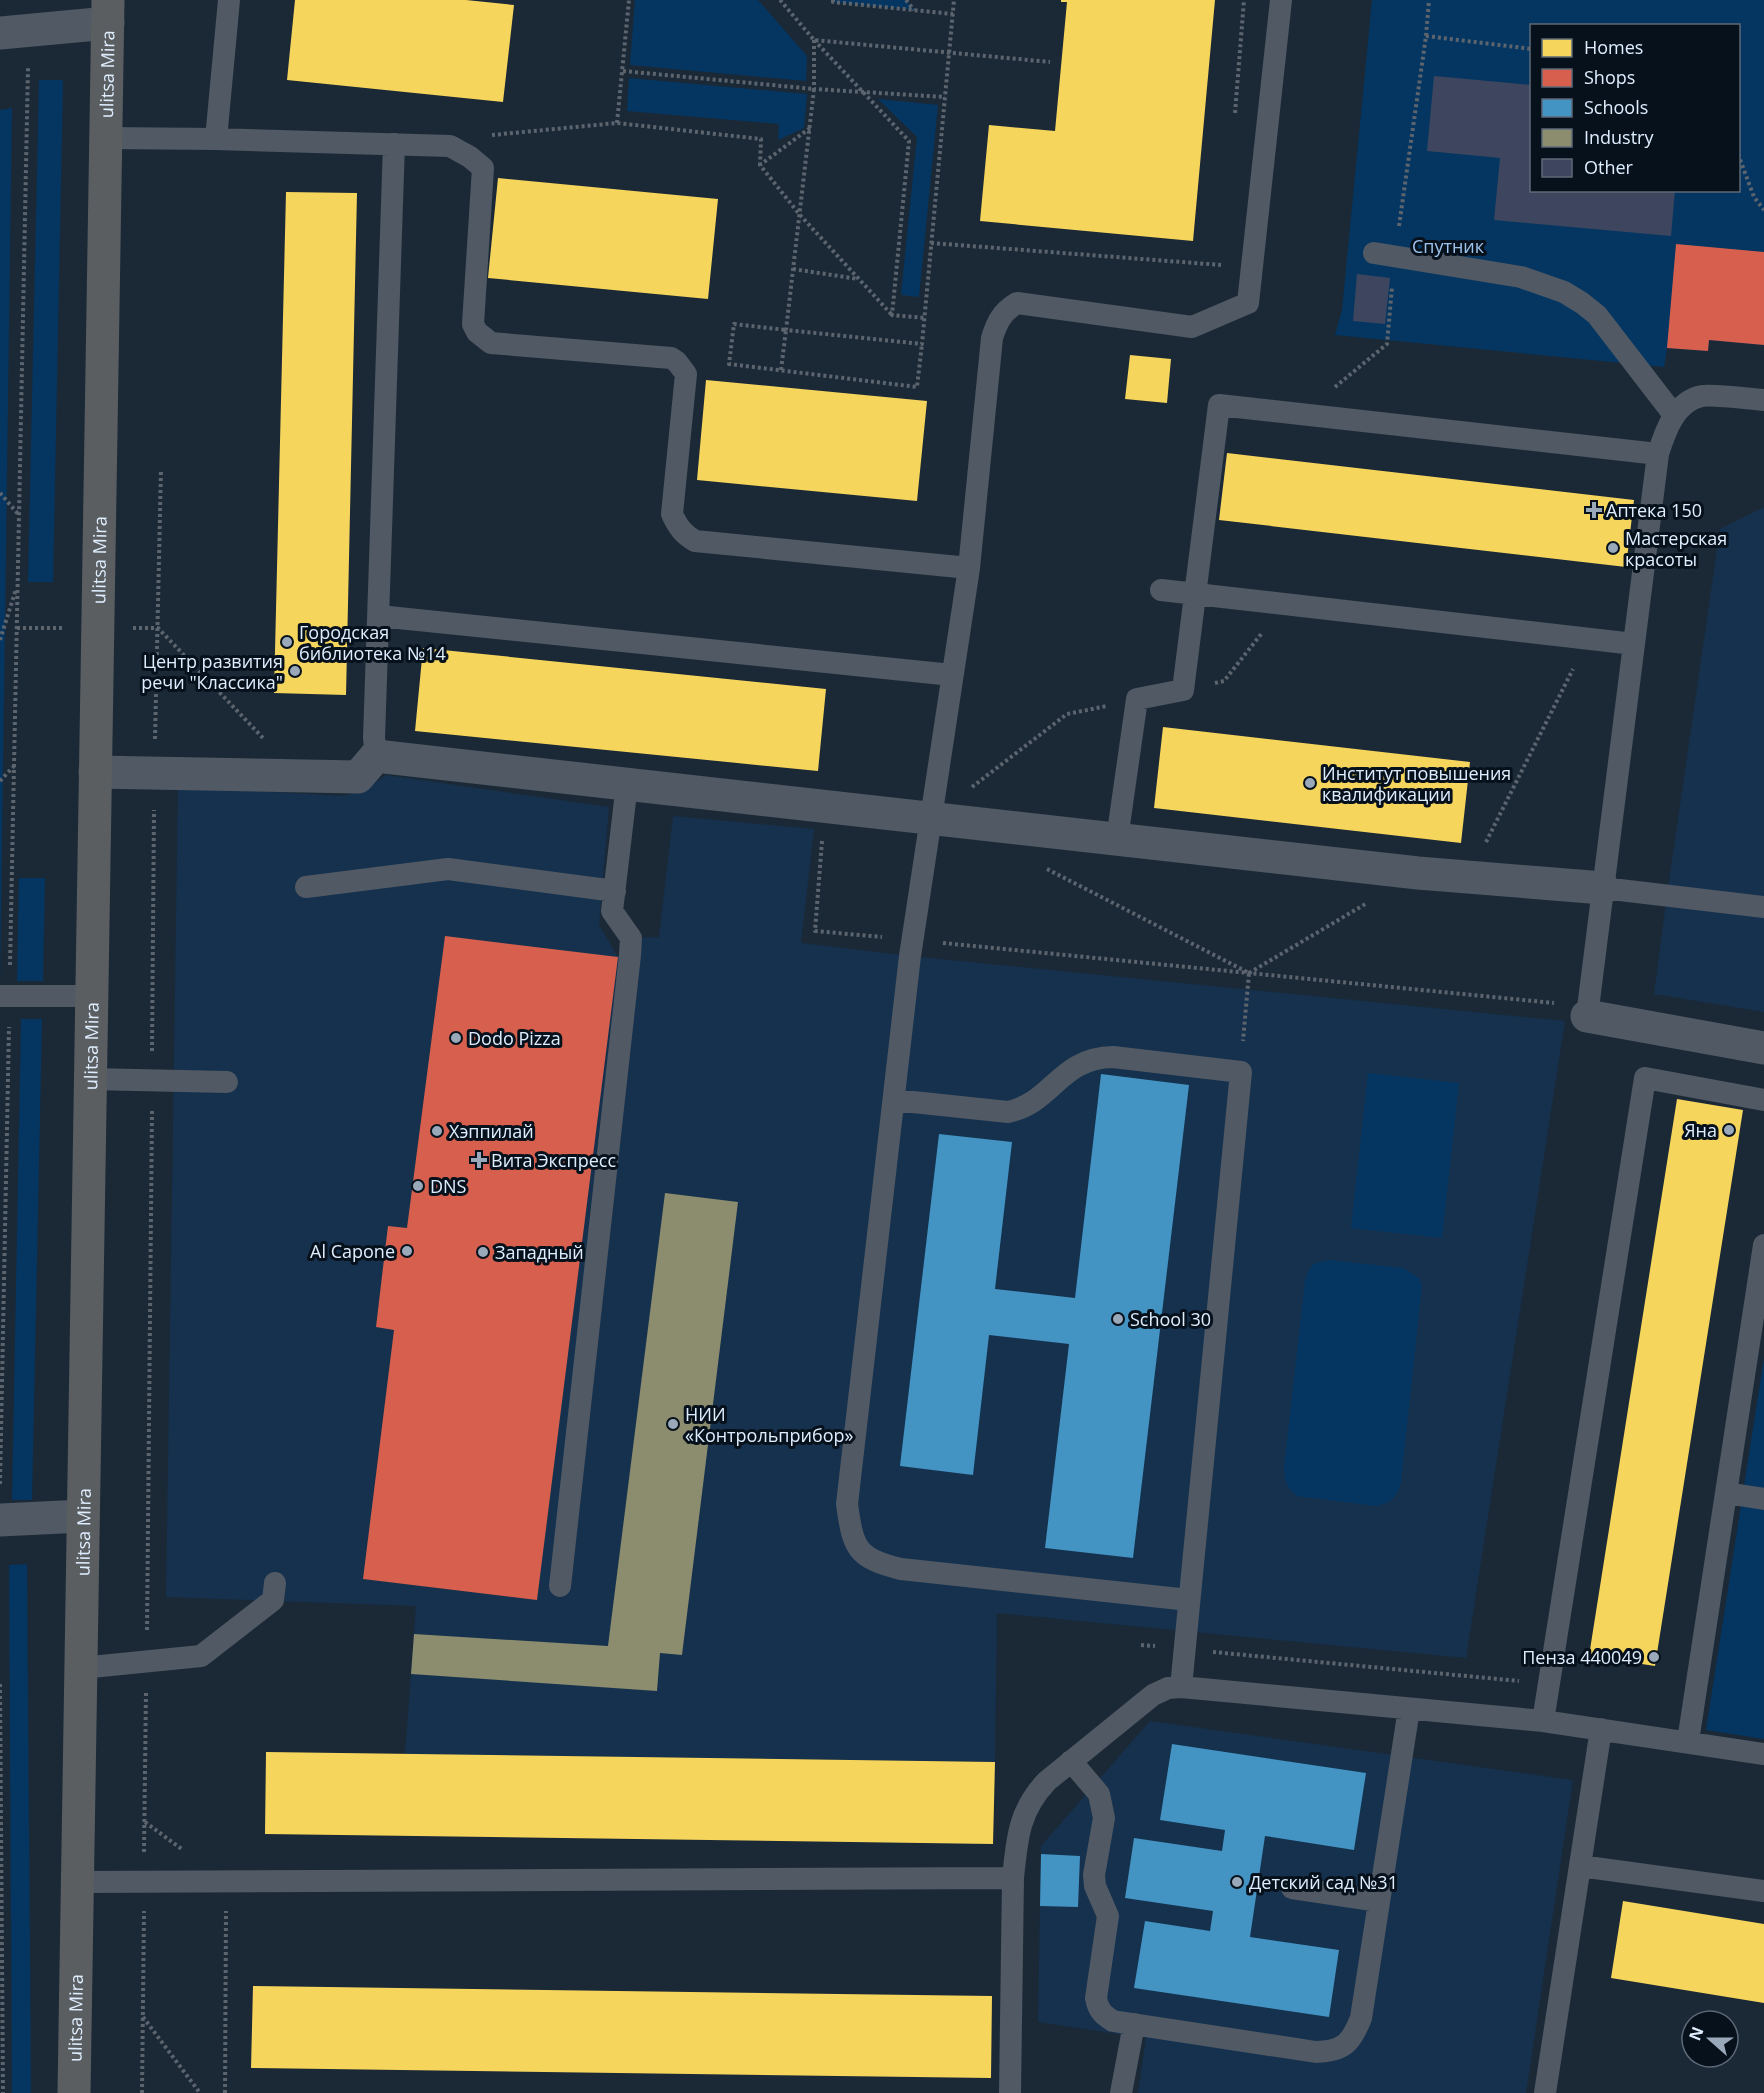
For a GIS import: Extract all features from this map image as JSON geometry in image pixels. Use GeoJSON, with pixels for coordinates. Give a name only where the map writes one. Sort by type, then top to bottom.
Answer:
{"type":"FeatureCollection","features":[{"type":"Feature","properties":{"kind":"main road","name":"ulitsa Mira"},"geometry":{"type":"LineString","coordinates":[[74,2093],[108,11]]}},
{"type":"Feature","properties":{"kind":"street"},"geometry":{"type":"LineString","coordinates":[[14,32],[108,11]]}},
{"type":"Feature","properties":{"kind":"street"},"geometry":{"type":"LineString","coordinates":[[95,772],[358,777],[376,756],[1468,877],[1603,888]]}},
{"type":"Feature","properties":{"kind":"street"},"geometry":{"type":"LineString","coordinates":[[1587,1016],[1764,1048]]}},
{"type":"Feature","properties":{"kind":"street"},"geometry":{"type":"LineString","coordinates":[[0,1520],[83,1516]]}},
{"type":"Feature","properties":{"kind":"lane"},"geometry":{"type":"LineString","coordinates":[[216,139],[229,0]]}},
{"type":"Feature","properties":{"kind":"lane"},"geometry":{"type":"LineString","coordinates":[[1189,1600],[901,1569],[877,1563],[860,1552],[851,1531],[847,1504],[912,940],[969,568],[992,338],[996,323],[1005,310],[1017,303],[1192,327],[1248,303],[1281,0]]}},
{"type":"Feature","properties":{"kind":"lane"},"geometry":{"type":"LineString","coordinates":[[105,138],[450,146],[471,156],[483,168],[473,324],[477,332],[491,343],[671,358],[683,368],[686,374],[672,514],[677,526],[685,535],[695,541],[969,568]]}},
{"type":"Feature","properties":{"kind":"lane"},"geometry":{"type":"LineString","coordinates":[[376,756],[374,738],[394,144]]}},
{"type":"Feature","properties":{"kind":"lane"},"geometry":{"type":"LineString","coordinates":[[1374,253],[1521,277],[1564,292],[1597,315],[1674,415]]}},
{"type":"Feature","properties":{"kind":"lane"},"geometry":{"type":"LineString","coordinates":[[1587,1016],[1658,454],[1664,434],[1674,415],[1687,402],[1702,396],[1764,400]]}},
{"type":"Feature","properties":{"kind":"lane"},"geometry":{"type":"LineString","coordinates":[[1117,839],[1137,699],[1183,690],[1197,594],[1219,405],[1658,454]]}},
{"type":"Feature","properties":{"kind":"lane"},"geometry":{"type":"LineString","coordinates":[[1161,590],[1634,644]]}},
{"type":"Feature","properties":{"kind":"lane"},"geometry":{"type":"LineString","coordinates":[[379,616],[952,675]]}},
{"type":"Feature","properties":{"kind":"lane"},"geometry":{"type":"LineString","coordinates":[[560,1586],[630,955],[631,938],[612,911],[627,784]]}},
{"type":"Feature","properties":{"kind":"lane"},"geometry":{"type":"LineString","coordinates":[[306,887],[448,869],[615,891]]}},
{"type":"Feature","properties":{"kind":"lane"},"geometry":{"type":"LineString","coordinates":[[1603,888],[1764,907]]}},
{"type":"Feature","properties":{"kind":"lane"},"geometry":{"type":"LineString","coordinates":[[5,996],[92,996]]}},
{"type":"Feature","properties":{"kind":"lane"},"geometry":{"type":"LineString","coordinates":[[894,1100],[1008,1112],[1024,1109],[1040,1098],[1066,1073],[1081,1063],[1098,1057],[1241,1072],[1180,1686]]}},
{"type":"Feature","properties":{"kind":"lane"},"geometry":{"type":"LineString","coordinates":[[1543,1720],[1645,1078],[1764,1100]]}},
{"type":"Feature","properties":{"kind":"lane"},"geometry":{"type":"LineString","coordinates":[[90,1079],[227,1082]]}},
{"type":"Feature","properties":{"kind":"lane"},"geometry":{"type":"LineString","coordinates":[[1688,1741],[1764,1245]]}},
{"type":"Feature","properties":{"kind":"lane"},"geometry":{"type":"LineString","coordinates":[[1726,1493],[1764,1499]]}},
{"type":"Feature","properties":{"kind":"lane"},"geometry":{"type":"LineString","coordinates":[[81,1668],[201,1656],[273,1600],[275,1583]]}},
{"type":"Feature","properties":{"kind":"lane"},"geometry":{"type":"LineString","coordinates":[[1010,2093],[1013,1878],[1022,1820],[1033,1796],[1047,1781],[1153,1695],[1168,1688],[1180,1686],[1543,1720],[1764,1754]]}},
{"type":"Feature","properties":{"kind":"lane"},"geometry":{"type":"LineString","coordinates":[[1071,1761],[1099,1794],[1104,1818],[1094,1875],[1095,1886],[1108,1916],[1096,1998],[1098,2008],[1104,2015],[1113,2021],[1316,2052],[1331,2052],[1345,2046],[1354,2037],[1361,2018],[1409,1709]]}},
{"type":"Feature","properties":{"kind":"lane"},"geometry":{"type":"LineString","coordinates":[[1545,2093],[1601,1729]]}},
{"type":"Feature","properties":{"kind":"lane"},"geometry":{"type":"LineString","coordinates":[[1580,1866],[1764,1891]]}},
{"type":"Feature","properties":{"kind":"lane"},"geometry":{"type":"LineString","coordinates":[[77,1882],[1013,1878]]}},
{"type":"Feature","properties":{"kind":"lane"},"geometry":{"type":"LineString","coordinates":[[1292,1888],[1380,1901]]}},
{"type":"Feature","properties":{"kind":"lane"},"geometry":{"type":"LineString","coordinates":[[1121,2093],[1134,2024]]}},
{"type":"Feature","properties":{"kind":"path"},"geometry":{"type":"LineString","coordinates":[[617,123],[629,0]]}},
{"type":"Feature","properties":{"kind":"path"},"geometry":{"type":"LineString","coordinates":[[780,0],[814,40],[909,141],[892,315]]}},
{"type":"Feature","properties":{"kind":"path"},"geometry":{"type":"LineString","coordinates":[[833,0],[833,2],[953,14]]}},
{"type":"Feature","properties":{"kind":"path"},"geometry":{"type":"LineString","coordinates":[[906,0],[915,10]]}},
{"type":"Feature","properties":{"kind":"path"},"geometry":{"type":"LineString","coordinates":[[922,344],[734,324],[729,363],[917,387],[922,344],[954,0]]}},
{"type":"Feature","properties":{"kind":"path"},"geometry":{"type":"LineString","coordinates":[[1235,115],[1244,0]]}},
{"type":"Feature","properties":{"kind":"path"},"geometry":{"type":"LineString","coordinates":[[0,1486],[6,1149],[5,996],[14,766],[19,515],[14,32]]}},
{"type":"Feature","properties":{"kind":"path"},"geometry":{"type":"LineString","coordinates":[[1426,36],[1530,49]]}},
{"type":"Feature","properties":{"kind":"path"},"geometry":{"type":"LineString","coordinates":[[814,40],[1050,62]]}},
{"type":"Feature","properties":{"kind":"path"},"geometry":{"type":"LineString","coordinates":[[781,370],[814,89],[814,40]]}},
{"type":"Feature","properties":{"kind":"path"},"geometry":{"type":"LineString","coordinates":[[623,71],[814,89],[945,98]]}},
{"type":"Feature","properties":{"kind":"path"},"geometry":{"type":"LineString","coordinates":[[501,132],[617,123],[761,139],[760,165],[800,214],[859,279],[892,315],[924,318]]}},
{"type":"Feature","properties":{"kind":"path"},"geometry":{"type":"LineString","coordinates":[[760,165],[810,128]]}},
{"type":"Feature","properties":{"kind":"path"},"geometry":{"type":"LineString","coordinates":[[1740,159],[1754,197],[1764,210]]}},
{"type":"Feature","properties":{"kind":"path"},"geometry":{"type":"LineString","coordinates":[[931,243],[1223,265],[1224,254]]}},
{"type":"Feature","properties":{"kind":"path"},"geometry":{"type":"LineString","coordinates":[[793,269],[859,279]]}},
{"type":"Feature","properties":{"kind":"path"},"geometry":{"type":"LineString","coordinates":[[142,2093],[154,773],[161,469]]}},
{"type":"Feature","properties":{"kind":"path"},"geometry":{"type":"LineString","coordinates":[[0,493],[19,515]]}},
{"type":"Feature","properties":{"kind":"path"},"geometry":{"type":"LineString","coordinates":[[0,640],[18,582]]}},
{"type":"Feature","properties":{"kind":"path"},"geometry":{"type":"LineString","coordinates":[[1183,690],[1224,681],[1285,604]]}},
{"type":"Feature","properties":{"kind":"path"},"geometry":{"type":"LineString","coordinates":[[158,628],[263,736],[291,776]]}},
{"type":"Feature","properties":{"kind":"path"},"geometry":{"type":"LineString","coordinates":[[1468,877],[1588,639]]}},
{"type":"Feature","properties":{"kind":"path"},"geometry":{"type":"LineString","coordinates":[[931,819],[1067,714],[1137,699]]}},
{"type":"Feature","properties":{"kind":"path"},"geometry":{"type":"LineString","coordinates":[[0,781],[14,766]]}},
{"type":"Feature","properties":{"kind":"path"},"geometry":{"type":"LineString","coordinates":[[825,807],[815,931],[1564,1004],[1587,1016]]}},
{"type":"Feature","properties":{"kind":"path"},"geometry":{"type":"LineString","coordinates":[[1038,864],[1249,973]]}},
{"type":"Feature","properties":{"kind":"path"},"geometry":{"type":"LineString","coordinates":[[1249,973],[1368,903]]}},
{"type":"Feature","properties":{"kind":"path"},"geometry":{"type":"LineString","coordinates":[[1241,1072],[1249,973]]}},
{"type":"Feature","properties":{"kind":"path"},"geometry":{"type":"LineString","coordinates":[[0,1151],[6,1149]]}},
{"type":"Feature","properties":{"kind":"path"},"geometry":{"type":"LineString","coordinates":[[0,1224],[5,1218]]}},
{"type":"Feature","properties":{"kind":"path"},"geometry":{"type":"LineString","coordinates":[[1141,1645],[1548,1684]]}},
{"type":"Feature","properties":{"kind":"path"},"geometry":{"type":"LineString","coordinates":[[0,1684],[3,2093]]}},
{"type":"Feature","properties":{"kind":"path"},"geometry":{"type":"LineString","coordinates":[[145,1822],[226,1882],[225,2093]]}},
{"type":"Feature","properties":{"kind":"path"},"geometry":{"type":"LineString","coordinates":[[143,2016],[200,2093]]}},
{"type":"Feature","properties":{"kind":"shaded area"},"geometry":{"type":"Polygon","coordinates":[[[1764,507],[1764,1012],[1654,994],[1720,529],[1764,507]]]}},
{"type":"Feature","properties":{"kind":"shaded area"},"geometry":{"type":"Polygon","coordinates":[[[386,775],[609,807],[599,925],[618,957],[631,938],[659,937],[673,816],[814,829],[801,943],[910,956],[1565,1021],[1466,1658],[997,1613],[995,1762],[405,1754],[416,1606],[166,1597],[178,787],[344,796],[366,789],[386,775]]]}},
{"type":"Feature","properties":{"kind":"shaded area"},"geometry":{"type":"Polygon","coordinates":[[[1150,1721],[1573,1780],[1526,2093],[1138,2093],[1146,2038],[1038,2022],[1041,1846],[1150,1721]]]}},
{"type":"Feature","properties":{"kind":"green space"},"geometry":{"type":"Polygon","coordinates":[[[635,0],[758,0],[807,56],[806,81],[630,65],[635,0]]]}},
{"type":"Feature","properties":{"kind":"green space"},"geometry":{"type":"Polygon","coordinates":[[[833,0],[906,0],[915,10],[833,2],[833,0]]]}},
{"type":"Feature","properties":{"kind":"green space","name":"Спутник"},"geometry":{"type":"Polygon","coordinates":[[[1372,0],[1764,0],[1764,345],[1709,340],[1708,351],[1667,348],[1664,367],[1335,335],[1342,310],[1372,0]]]}},
{"type":"Feature","properties":{"kind":"green space"},"geometry":{"type":"Polygon","coordinates":[[[629,78],[807,94],[804,128],[778,140],[779,124],[627,111],[629,78]]]}},
{"type":"Feature","properties":{"kind":"green space"},"geometry":{"type":"Polygon","coordinates":[[[39,80],[63,80],[53,582],[28,582],[39,80]]]}},
{"type":"Feature","properties":{"kind":"green space"},"geometry":{"type":"Polygon","coordinates":[[[878,99],[938,105],[919,297],[901,295],[917,137],[878,99]]]}},
{"type":"Feature","properties":{"kind":"green space"},"geometry":{"type":"Polygon","coordinates":[[[12,108],[0,983],[0,110],[12,108]]]}},
{"type":"Feature","properties":{"kind":"green space"},"geometry":{"type":"Polygon","coordinates":[[[19,878],[45,878],[43,981],[17,981],[19,878]]]}},
{"type":"Feature","properties":{"kind":"green space"},"geometry":{"type":"Polygon","coordinates":[[[21,1019],[42,1019],[32,1500],[12,1500],[21,1019]]]}},
{"type":"Feature","properties":{"kind":"green space"},"geometry":{"type":"Polygon","coordinates":[[[1368,1073],[1459,1083],[1442,1238],[1351,1228],[1368,1073]]]}},
{"type":"Feature","properties":{"kind":"green space"},"geometry":{"type":"Polygon","coordinates":[[[1329,1260],[1403,1268],[1419,1278],[1422,1285],[1401,1482],[1393,1499],[1376,1506],[1297,1496],[1288,1487],[1285,1477],[1284,1468],[1305,1281],[1313,1264],[1329,1260]]]}},
{"type":"Feature","properties":{"kind":"green space"},"geometry":{"type":"Polygon","coordinates":[[[1764,1358],[1764,1739],[1706,1730],[1764,1358]]]}},
{"type":"Feature","properties":{"kind":"green space"},"geometry":{"type":"Polygon","coordinates":[[[27,1564],[31,2093],[12,2093],[9,1565],[27,1564]]]}},
{"type":"Feature","properties":{"kind":"building: Homes"},"geometry":{"type":"Polygon","coordinates":[[[295,0],[466,0],[514,5],[503,102],[287,80],[295,0]]]}},
{"type":"Feature","properties":{"kind":"building: Homes"},"geometry":{"type":"Polygon","coordinates":[[[1061,0],[1215,0],[1193,241],[980,221],[989,125],[1055,131],[1067,2],[1061,2],[1061,0]]]}},
{"type":"Feature","properties":{"kind":"building: Homes"},"geometry":{"type":"Polygon","coordinates":[[[498,178],[718,199],[708,299],[488,278],[498,178]]]}},
{"type":"Feature","properties":{"kind":"building: Homes"},"geometry":{"type":"Polygon","coordinates":[[[286,192],[357,193],[346,695],[274,693],[286,192]]]}},
{"type":"Feature","properties":{"kind":"building: Homes"},"geometry":{"type":"Polygon","coordinates":[[[1130,355],[1171,359],[1167,403],[1125,399],[1130,355]]]}},
{"type":"Feature","properties":{"kind":"building: Homes"},"geometry":{"type":"Polygon","coordinates":[[[706,380],[927,401],[917,501],[697,480],[706,380]]]}},
{"type":"Feature","properties":{"kind":"building: Homes"},"geometry":{"type":"Polygon","coordinates":[[[1227,453],[1634,500],[1626,567],[1219,520],[1227,453]]]}},
{"type":"Feature","properties":{"kind":"building: Homes"},"geometry":{"type":"Polygon","coordinates":[[[423,648],[826,689],[818,771],[415,731],[423,648]]]}},
{"type":"Feature","properties":{"kind":"building: Homes"},"geometry":{"type":"Polygon","coordinates":[[[1163,727],[1470,762],[1461,843],[1154,808],[1163,727]]]}},
{"type":"Feature","properties":{"kind":"building: Homes"},"geometry":{"type":"Polygon","coordinates":[[[1677,1099],[1743,1110],[1655,1666],[1589,1656],[1677,1099]]]}},
{"type":"Feature","properties":{"kind":"building: Homes"},"geometry":{"type":"Polygon","coordinates":[[[266,1752],[995,1762],[993,1844],[265,1834],[266,1752]]]}},
{"type":"Feature","properties":{"kind":"building: Homes"},"geometry":{"type":"Polygon","coordinates":[[[1623,1901],[1764,1924],[1764,2003],[1611,1978],[1623,1901]]]}},
{"type":"Feature","properties":{"kind":"building: Homes"},"geometry":{"type":"Polygon","coordinates":[[[253,1986],[992,1996],[991,2078],[251,2068],[253,1986]]]}},
{"type":"Feature","properties":{"kind":"building: Shops"},"geometry":{"type":"Polygon","coordinates":[[[1676,244],[1764,252],[1764,345],[1709,340],[1708,351],[1667,348],[1676,244]]]}},
{"type":"Feature","properties":{"kind":"building: Shops","name":"Западный"},"geometry":{"type":"Polygon","coordinates":[[[445,936],[618,957],[537,1600],[363,1579],[394,1330],[376,1327],[388,1226],[407,1228],[445,936]]]}},
{"type":"Feature","properties":{"kind":"building: Schools"},"geometry":{"type":"Polygon","coordinates":[[[1101,1074],[1189,1085],[1133,1558],[1045,1548],[1069,1344],[989,1335],[973,1475],[900,1466],[939,1134],[1012,1142],[995,1289],[1075,1298],[1101,1074]]]}},
{"type":"Feature","properties":{"kind":"building: Schools"},"geometry":{"type":"Polygon","coordinates":[[[1172,1744],[1366,1773],[1354,1850],[1265,1836],[1250,1937],[1339,1950],[1329,2017],[1134,1988],[1145,1921],[1210,1931],[1213,1911],[1125,1898],[1134,1838],[1222,1851],[1225,1830],[1160,1820],[1172,1744]]]}},
{"type":"Feature","properties":{"kind":"building: Schools"},"geometry":{"type":"Polygon","coordinates":[[[1041,1854],[1080,1856],[1078,1907],[1040,1906],[1041,1854]]]}},
{"type":"Feature","properties":{"kind":"building: Industry","name":"НИИ «Контрольприбор»"},"geometry":{"type":"Polygon","coordinates":[[[665,1193],[738,1202],[682,1655],[660,1653],[657,1691],[411,1674],[414,1634],[608,1646],[665,1193]]]}},
{"type":"Feature","properties":{"kind":"building: Other"},"geometry":{"type":"Polygon","coordinates":[[[1434,76],[1530,85],[1530,192],[1675,192],[1671,236],[1494,220],[1500,158],[1427,151],[1434,76]]]}},
{"type":"Feature","properties":{"kind":"building: Other"},"geometry":{"type":"Polygon","coordinates":[[[1357,274],[1390,278],[1385,324],[1353,321],[1357,274]]]}},
{"type":"Feature","properties":{"kind":"place","name":"Аптека 150"},"geometry":{"type":"Point","coordinates":[1594,510]}},
{"type":"Feature","properties":{"kind":"place","name":"Мастерская красоты"},"geometry":{"type":"Point","coordinates":[1613,548]}},
{"type":"Feature","properties":{"kind":"place","name":"Городская библиотека №14"},"geometry":{"type":"Point","coordinates":[287,642]}},
{"type":"Feature","properties":{"kind":"place","name":"Центр развития речи \"Классика\""},"geometry":{"type":"Point","coordinates":[295,671]}},
{"type":"Feature","properties":{"kind":"place","name":"Институт повышения квалификации"},"geometry":{"type":"Point","coordinates":[1310,783]}},
{"type":"Feature","properties":{"kind":"place","name":"Dodo Pizza"},"geometry":{"type":"Point","coordinates":[456,1038]}},
{"type":"Feature","properties":{"kind":"place","name":"Яна"},"geometry":{"type":"Point","coordinates":[1729,1130]}},
{"type":"Feature","properties":{"kind":"place","name":"Хэппилай"},"geometry":{"type":"Point","coordinates":[437,1131]}},
{"type":"Feature","properties":{"kind":"place","name":"Вита Экспресс"},"geometry":{"type":"Point","coordinates":[479,1160]}},
{"type":"Feature","properties":{"kind":"place","name":"DNS"},"geometry":{"type":"Point","coordinates":[418,1186]}},
{"type":"Feature","properties":{"kind":"place","name":"Al Capone"},"geometry":{"type":"Point","coordinates":[407,1251]}},
{"type":"Feature","properties":{"kind":"place","name":"Западный"},"geometry":{"type":"Point","coordinates":[483,1252]}},
{"type":"Feature","properties":{"kind":"place","name":"School 30"},"geometry":{"type":"Point","coordinates":[1118,1319]}},
{"type":"Feature","properties":{"kind":"place","name":"НИИ «Контрольприбор»"},"geometry":{"type":"Point","coordinates":[673,1424]}},
{"type":"Feature","properties":{"kind":"place","name":"Пенза 440049"},"geometry":{"type":"Point","coordinates":[1654,1657]}},
{"type":"Feature","properties":{"kind":"place","name":"Детский сад №31"},"geometry":{"type":"Point","coordinates":[1237,1882]}}]}
